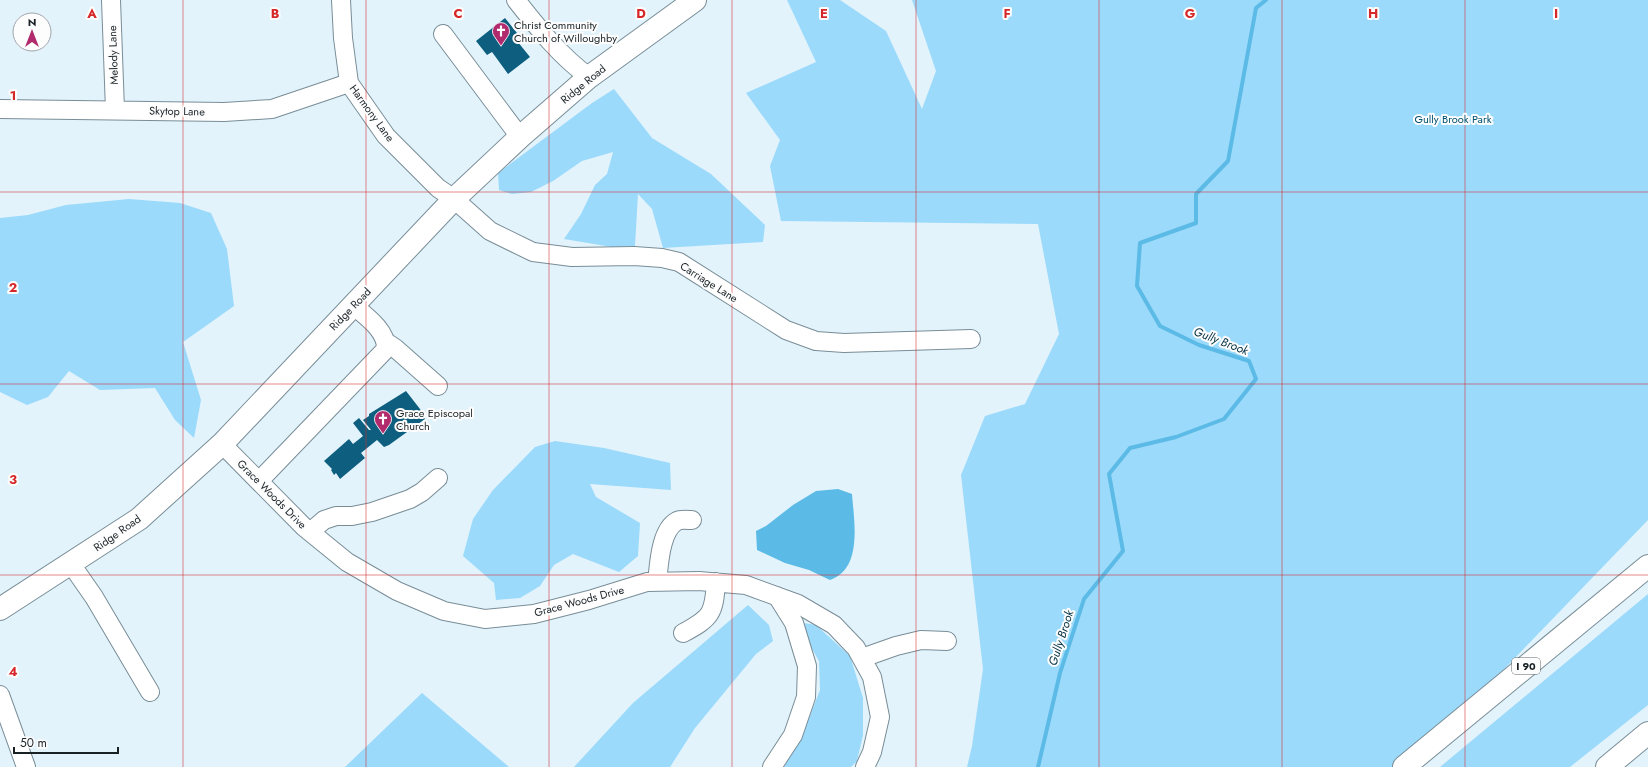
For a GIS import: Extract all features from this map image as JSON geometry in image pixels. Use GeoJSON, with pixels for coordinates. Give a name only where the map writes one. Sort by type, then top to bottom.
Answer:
{"type":"FeatureCollection","features":[{"type":"Feature","properties":{"kind":"main road","name":"Ridge Road"},"geometry":{"type":"LineString","coordinates":[[0,609],[138,519],[222,444],[454,199],[520,136],[589,77],[695,0]]}},
{"type":"Feature","properties":{"kind":"main road","name":"I 90"},"geometry":{"type":"LineString","coordinates":[[1404,767],[1648,566]]}},
{"type":"Feature","properties":{"kind":"main road"},"geometry":{"type":"LineString","coordinates":[[1607,767],[1645,735]]}},
{"type":"Feature","properties":{"kind":"street","name":"Melody Lane"},"geometry":{"type":"LineString","coordinates":[[111,0],[115,110]]}},
{"type":"Feature","properties":{"kind":"street","name":"Harmony Lane"},"geometry":{"type":"LineString","coordinates":[[341,0],[343,38],[349,83],[386,136],[438,188],[454,199]]}},
{"type":"Feature","properties":{"kind":"street"},"geometry":{"type":"LineString","coordinates":[[516,0],[548,40],[576,68],[589,77]]}},
{"type":"Feature","properties":{"kind":"street"},"geometry":{"type":"LineString","coordinates":[[443,34],[520,136]]}},
{"type":"Feature","properties":{"kind":"street","name":"Skytop Lane"},"geometry":{"type":"LineString","coordinates":[[0,108],[224,112],[272,109],[349,83]]}},
{"type":"Feature","properties":{"kind":"street","name":"Carriage Lane"},"geometry":{"type":"LineString","coordinates":[[454,199],[490,231],[533,252],[572,257],[634,256],[662,258],[679,262],[786,330],[816,341],[844,343],[971,339]]}},
{"type":"Feature","properties":{"kind":"street"},"geometry":{"type":"LineString","coordinates":[[354,306],[372,322],[386,342],[395,348],[438,386]]}},
{"type":"Feature","properties":{"kind":"street"},"geometry":{"type":"LineString","coordinates":[[259,482],[386,349],[386,342]]}},
{"type":"Feature","properties":{"kind":"street","name":"Grace Woods Drive"},"geometry":{"type":"LineString","coordinates":[[222,444],[310,532],[348,562],[396,591],[444,611],[484,619],[534,614],[589,600],[646,582],[699,580],[746,585],[798,604],[834,625],[856,648],[872,677],[880,716],[872,752],[865,767]]}},
{"type":"Feature","properties":{"kind":"street"},"geometry":{"type":"LineString","coordinates":[[310,532],[324,520],[336,516],[352,516],[372,512],[410,500],[438,478]]}},
{"type":"Feature","properties":{"kind":"street"},"geometry":{"type":"LineString","coordinates":[[657,582],[663,542],[669,529],[678,520],[692,520]]}},
{"type":"Feature","properties":{"kind":"street"},"geometry":{"type":"LineString","coordinates":[[71,564],[94,597],[150,692]]}},
{"type":"Feature","properties":{"kind":"street"},"geometry":{"type":"LineString","coordinates":[[683,633],[700,624],[710,614],[715,602],[716,582]]}},
{"type":"Feature","properties":{"kind":"street"},"geometry":{"type":"LineString","coordinates":[[772,767],[794,735],[806,697],[807,666],[794,622],[777,596]]}},
{"type":"Feature","properties":{"kind":"street"},"geometry":{"type":"LineString","coordinates":[[862,658],[896,646],[921,640],[947,641]]}},
{"type":"Feature","properties":{"kind":"street"},"geometry":{"type":"LineString","coordinates":[[0,695],[26,767]]}},
{"type":"Feature","properties":{"kind":"street"},"geometry":{"type":"LineString","coordinates":[[1620,767],[1645,735]]}},
{"type":"Feature","properties":{"kind":"green space","name":"Gully Brook Park"},"geometry":{"type":"Polygon","coordinates":[[[787,0],[840,0],[886,31],[922,109],[936,71],[912,0],[1648,0],[1648,520],[1430,746],[1393,767],[967,767],[972,746],[983,669],[961,475],[985,416],[1025,404],[1059,334],[1038,224],[781,221],[770,166],[780,140],[746,93],[816,62],[787,0]]]}},
{"type":"Feature","properties":{"kind":"green space"},"geometry":{"type":"Polygon","coordinates":[[[614,89],[652,138],[711,174],[765,225],[763,242],[663,248],[652,209],[638,194],[635,246],[612,247],[564,239],[581,214],[595,185],[607,174],[613,152],[582,161],[553,181],[531,192],[512,194],[499,190],[498,173],[592,103],[614,89]]]}},
{"type":"Feature","properties":{"kind":"green space"},"geometry":{"type":"Polygon","coordinates":[[[129,199],[180,203],[211,213],[227,249],[234,306],[183,342],[201,400],[194,438],[175,420],[155,388],[100,390],[69,371],[48,397],[27,405],[0,392],[0,218],[28,215],[66,205],[129,199]]]}},
{"type":"Feature","properties":{"kind":"green space"},"geometry":{"type":"Polygon","coordinates":[[[555,441],[604,448],[670,463],[671,490],[590,484],[596,497],[640,523],[638,556],[619,572],[573,554],[554,565],[540,586],[520,598],[496,600],[494,583],[463,556],[473,519],[493,490],[535,447],[555,441]]]}},
{"type":"Feature","properties":{"kind":"green space"},"geometry":{"type":"Polygon","coordinates":[[[1648,594],[1648,705],[1570,767],[1440,767],[1648,594]]]}},
{"type":"Feature","properties":{"kind":"green space"},"geometry":{"type":"Polygon","coordinates":[[[748,605],[769,625],[773,641],[756,654],[695,728],[670,767],[574,767],[633,703],[748,605]]]}},
{"type":"Feature","properties":{"kind":"green space"},"geometry":{"type":"Polygon","coordinates":[[[804,623],[816,625],[850,656],[863,698],[863,735],[857,761],[851,767],[784,767],[811,713],[820,690],[819,661],[808,642],[804,623]]]}},
{"type":"Feature","properties":{"kind":"green space"},"geometry":{"type":"Polygon","coordinates":[[[422,693],[509,767],[345,767],[422,693]]]}},
{"type":"Feature","properties":{"kind":"shaded area"},"geometry":{"type":"Polygon","coordinates":[[[838,489],[852,494],[855,530],[852,555],[848,566],[841,574],[830,580],[809,570],[785,563],[757,550],[756,531],[766,526],[793,505],[816,491],[838,489]]]}},
{"type":"Feature","properties":{"kind":"building","name":"Christ Community Church of Willoughby"},"geometry":{"type":"Polygon","coordinates":[[[505,18],[517,33],[513,36],[530,57],[508,74],[492,52],[487,55],[476,41],[505,18]]]}},
{"type":"Feature","properties":{"kind":"building","name":"Grace Episcopal Church"},"geometry":{"type":"Polygon","coordinates":[[[406,391],[420,409],[425,419],[389,445],[384,447],[377,440],[361,453],[365,458],[340,479],[336,473],[334,475],[331,470],[332,469],[324,461],[349,439],[353,444],[363,436],[353,423],[359,418],[369,430],[371,430],[363,420],[369,416],[369,414],[406,391]]]}},
{"type":"Feature","properties":{"kind":"waterway","name":"Gully Brook"},"geometry":{"type":"LineString","coordinates":[[1038,767],[1060,673],[1084,599],[1123,551],[1109,474],[1130,448],[1176,437],[1224,419],[1256,379],[1249,361],[1199,345],[1160,326],[1137,286],[1140,243],[1196,223],[1196,194],[1228,161],[1256,8],[1266,0]]}},
{"type":"Feature","properties":{"kind":"place","name":"Christ Community Church of Willoughby"},"geometry":{"type":"Point","coordinates":[501,46]}},
{"type":"Feature","properties":{"kind":"place","name":"Grace Episcopal Church"},"geometry":{"type":"Point","coordinates":[383,434]}}]}
